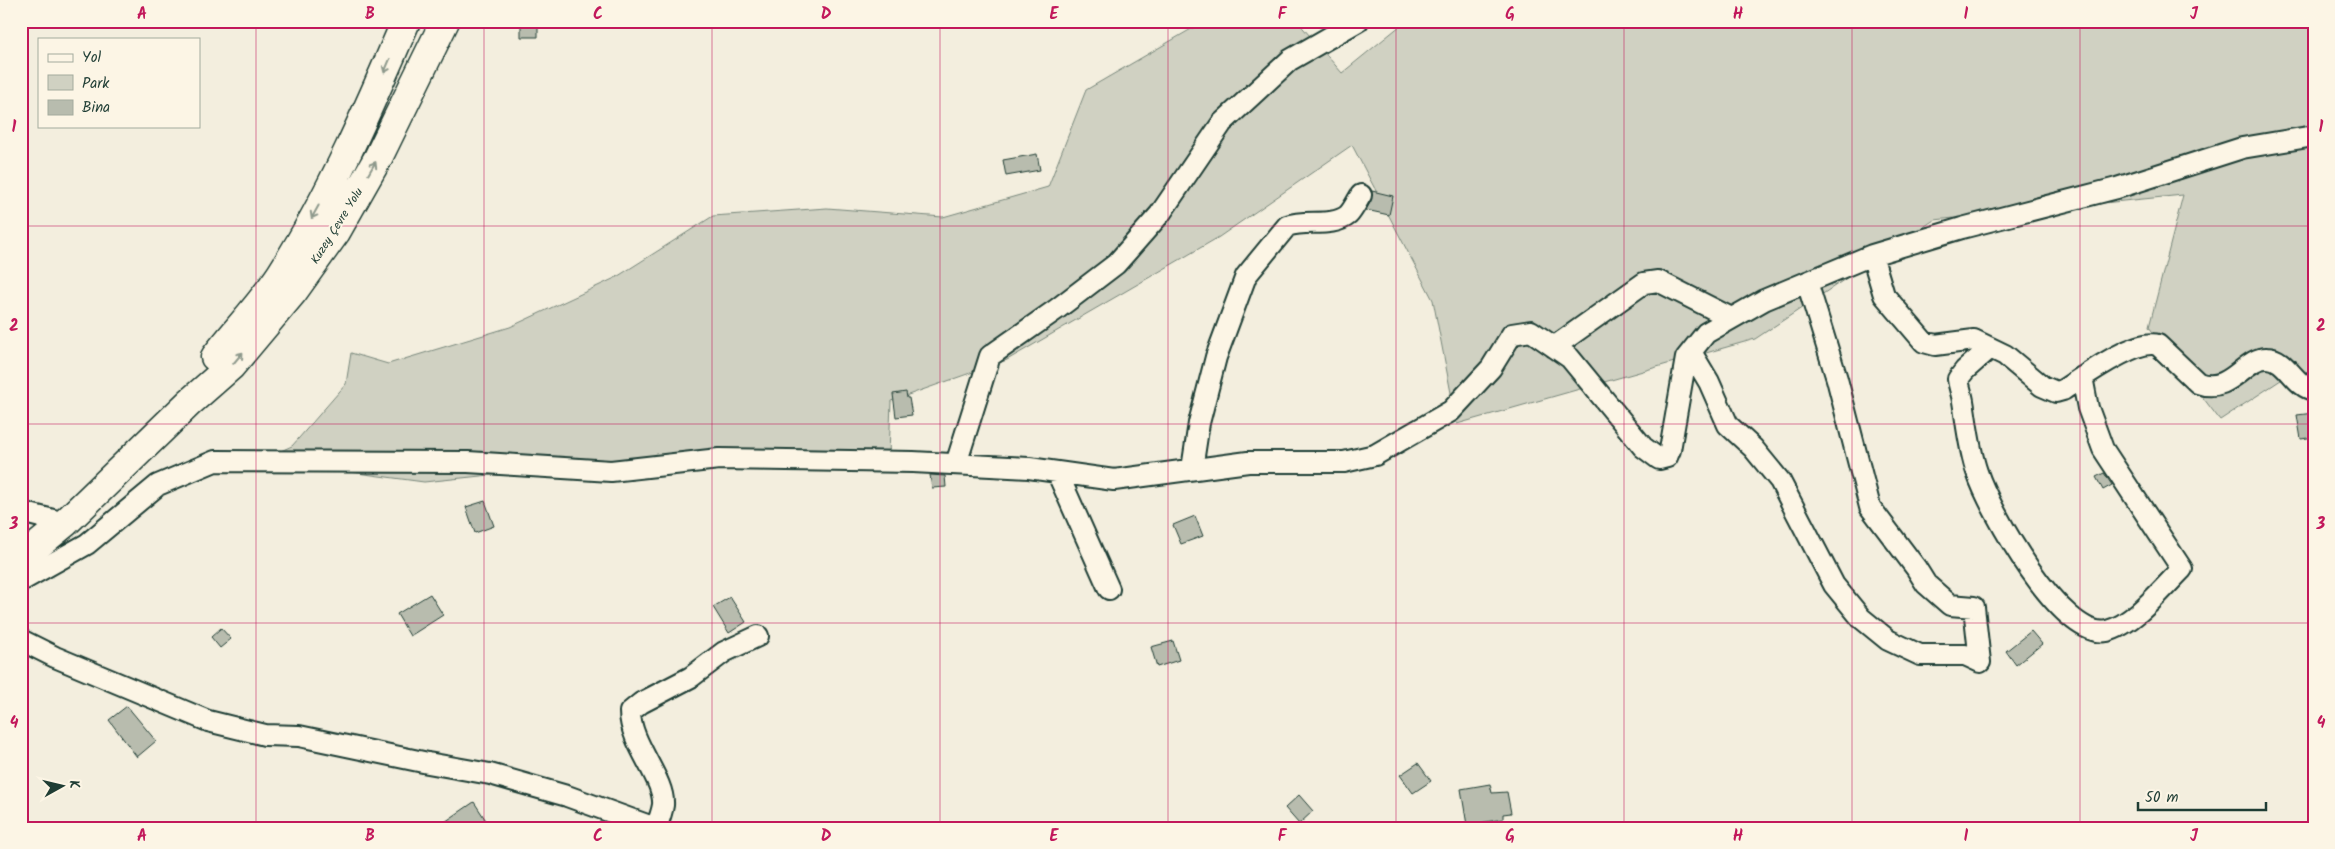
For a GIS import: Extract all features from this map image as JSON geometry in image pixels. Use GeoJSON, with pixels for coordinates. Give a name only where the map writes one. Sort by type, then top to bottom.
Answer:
{"type":"FeatureCollection","features":[{"type":"Feature","properties":{"kind":"main road","name":"Kuzey Çevre Yolu"},"geometry":{"type":"LineString","coordinates":[[190,402],[213,360],[280,275],[325,193],[375,94],[406,21]]}},
{"type":"Feature","properties":{"kind":"main road","name":"Kuzey Çevre Yolu"},"geometry":{"type":"LineString","coordinates":[[21,559],[65,523],[190,402],[231,366],[293,292],[336,232],[378,158],[445,21]]}},
{"type":"Feature","properties":{"kind":"street"},"geometry":{"type":"LineString","coordinates":[[956,464],[990,356],[1057,310],[1116,264],[1160,214],[1222,124],[1290,60],[1358,21]]}},
{"type":"Feature","properties":{"kind":"street"},"geometry":{"type":"LineString","coordinates":[[21,581],[87,544],[158,485],[215,461],[468,462],[611,471],[718,459],[956,464],[1029,468],[1114,480],[1248,462],[1344,462],[1375,455],[1451,411],[1491,368],[1512,334],[1531,331],[1570,358],[1643,447],[1659,459],[1667,457],[1670,450],[1686,358],[1706,333],[1764,300],[1872,255],[1962,228],[2118,188],[2242,148],[2314,136]]}},
{"type":"Feature","properties":{"kind":"street"},"geometry":{"type":"LineString","coordinates":[[1192,469],[1199,423],[1216,358],[1246,276],[1287,226],[1295,223],[1339,220],[1349,214],[1361,195]]}},
{"type":"Feature","properties":{"kind":"street"},"geometry":{"type":"LineString","coordinates":[[1872,255],[1884,295],[1924,342],[1935,345],[1974,340],[2005,355],[2042,386],[2056,392],[2063,390],[2125,352],[2153,343],[2158,345],[2198,383],[2203,385],[2216,386],[2250,365],[2267,358],[2274,359],[2289,370],[2297,382],[2307,389],[2314,390]]}},
{"type":"Feature","properties":{"kind":"street"},"geometry":{"type":"LineString","coordinates":[[1554,347],[1644,283],[1658,281],[1731,318]]}},
{"type":"Feature","properties":{"kind":"street"},"geometry":{"type":"LineString","coordinates":[[1691,352],[1709,382],[1728,425],[1753,448],[1780,481],[1834,585],[1862,618],[1888,640],[1920,655],[1965,655],[1980,662],[1974,607],[1950,605],[1926,584],[1870,507],[1837,379],[1807,282]]}},
{"type":"Feature","properties":{"kind":"street"},"geometry":{"type":"LineString","coordinates":[[1990,348],[1965,370],[1958,379],[1977,473],[2002,528],[2039,583],[2069,616],[2090,630],[2106,631],[2127,622],[2182,569],[2103,449],[2088,408],[2082,378]]}},
{"type":"Feature","properties":{"kind":"street"},"geometry":{"type":"LineString","coordinates":[[1058,472],[1109,589]]}},
{"type":"Feature","properties":{"kind":"street"},"geometry":{"type":"LineString","coordinates":[[21,512],[65,523]]}},
{"type":"Feature","properties":{"kind":"street"},"geometry":{"type":"LineString","coordinates":[[21,640],[55,657],[208,721],[265,735],[305,737],[490,774],[567,796],[656,828],[663,803],[649,764],[636,742],[630,723],[630,712],[641,703],[692,677],[724,652],[758,636]]}},
{"type":"Feature","properties":{"kind":"green space"},"geometry":{"type":"Polygon","coordinates":[[[1205,21],[1297,21],[1342,73],[1406,21],[2052,21],[2062,26],[2106,21],[2314,21],[2314,408],[2287,376],[2220,420],[2149,327],[2183,195],[1934,220],[1755,339],[1457,424],[1433,300],[1352,145],[1219,237],[1007,360],[891,401],[889,455],[698,453],[424,482],[260,460],[292,446],[346,384],[351,353],[388,364],[510,327],[615,278],[713,216],[827,208],[943,217],[1048,187],[1086,90],[1205,21]]]}},
{"type":"Feature","properties":{"kind":"building"},"geometry":{"type":"Polygon","coordinates":[[[521,21],[538,21],[538,37],[521,37],[521,21]]]}},
{"type":"Feature","properties":{"kind":"building"},"geometry":{"type":"Polygon","coordinates":[[[1037,154],[1040,170],[1006,176],[1003,160],[1037,154]]]}},
{"type":"Feature","properties":{"kind":"building"},"geometry":{"type":"Polygon","coordinates":[[[1372,191],[1393,196],[1389,215],[1366,210],[1371,201],[1372,191]]]}},
{"type":"Feature","properties":{"kind":"building"},"geometry":{"type":"Polygon","coordinates":[[[906,392],[912,415],[896,417],[893,394],[906,392]]]}},
{"type":"Feature","properties":{"kind":"building"},"geometry":{"type":"Polygon","coordinates":[[[2314,413],[2314,437],[2301,439],[2297,415],[2314,413]]]}},
{"type":"Feature","properties":{"kind":"building"},"geometry":{"type":"Polygon","coordinates":[[[2104,473],[2112,485],[2103,490],[2096,477],[2104,473]]]}},
{"type":"Feature","properties":{"kind":"building"},"geometry":{"type":"Polygon","coordinates":[[[930,475],[945,476],[946,487],[932,488],[930,475]]]}},
{"type":"Feature","properties":{"kind":"building"},"geometry":{"type":"Polygon","coordinates":[[[485,501],[494,526],[475,533],[466,507],[485,501]]]}},
{"type":"Feature","properties":{"kind":"building"},"geometry":{"type":"Polygon","coordinates":[[[1195,516],[1203,536],[1181,544],[1173,525],[1195,516]]]}},
{"type":"Feature","properties":{"kind":"building"},"geometry":{"type":"Polygon","coordinates":[[[430,594],[443,615],[410,636],[397,614],[430,594]]]}},
{"type":"Feature","properties":{"kind":"building"},"geometry":{"type":"Polygon","coordinates":[[[730,597],[746,622],[729,633],[713,607],[730,597]]]}},
{"type":"Feature","properties":{"kind":"building"},"geometry":{"type":"Polygon","coordinates":[[[221,628],[231,639],[220,648],[211,637],[221,628]]]}},
{"type":"Feature","properties":{"kind":"building"},"geometry":{"type":"Polygon","coordinates":[[[2031,631],[2042,644],[2016,665],[2006,651],[2031,631]]]}},
{"type":"Feature","properties":{"kind":"building"},"geometry":{"type":"Polygon","coordinates":[[[1173,641],[1179,660],[1157,667],[1151,647],[1173,641]]]}},
{"type":"Feature","properties":{"kind":"building"},"geometry":{"type":"Polygon","coordinates":[[[127,706],[156,741],[137,757],[109,720],[127,706]]]}},
{"type":"Feature","properties":{"kind":"building"},"geometry":{"type":"Polygon","coordinates":[[[1418,763],[1431,781],[1413,793],[1400,775],[1418,763]]]}},
{"type":"Feature","properties":{"kind":"building"},"geometry":{"type":"Polygon","coordinates":[[[1490,784],[1492,793],[1507,792],[1511,813],[1503,814],[1503,819],[1467,825],[1461,789],[1490,784]]]}},
{"type":"Feature","properties":{"kind":"building"},"geometry":{"type":"Polygon","coordinates":[[[1299,795],[1313,811],[1299,824],[1285,808],[1299,795]]]}},
{"type":"Feature","properties":{"kind":"building"},"geometry":{"type":"Polygon","coordinates":[[[474,802],[491,828],[436,828],[474,802]]]}}]}
